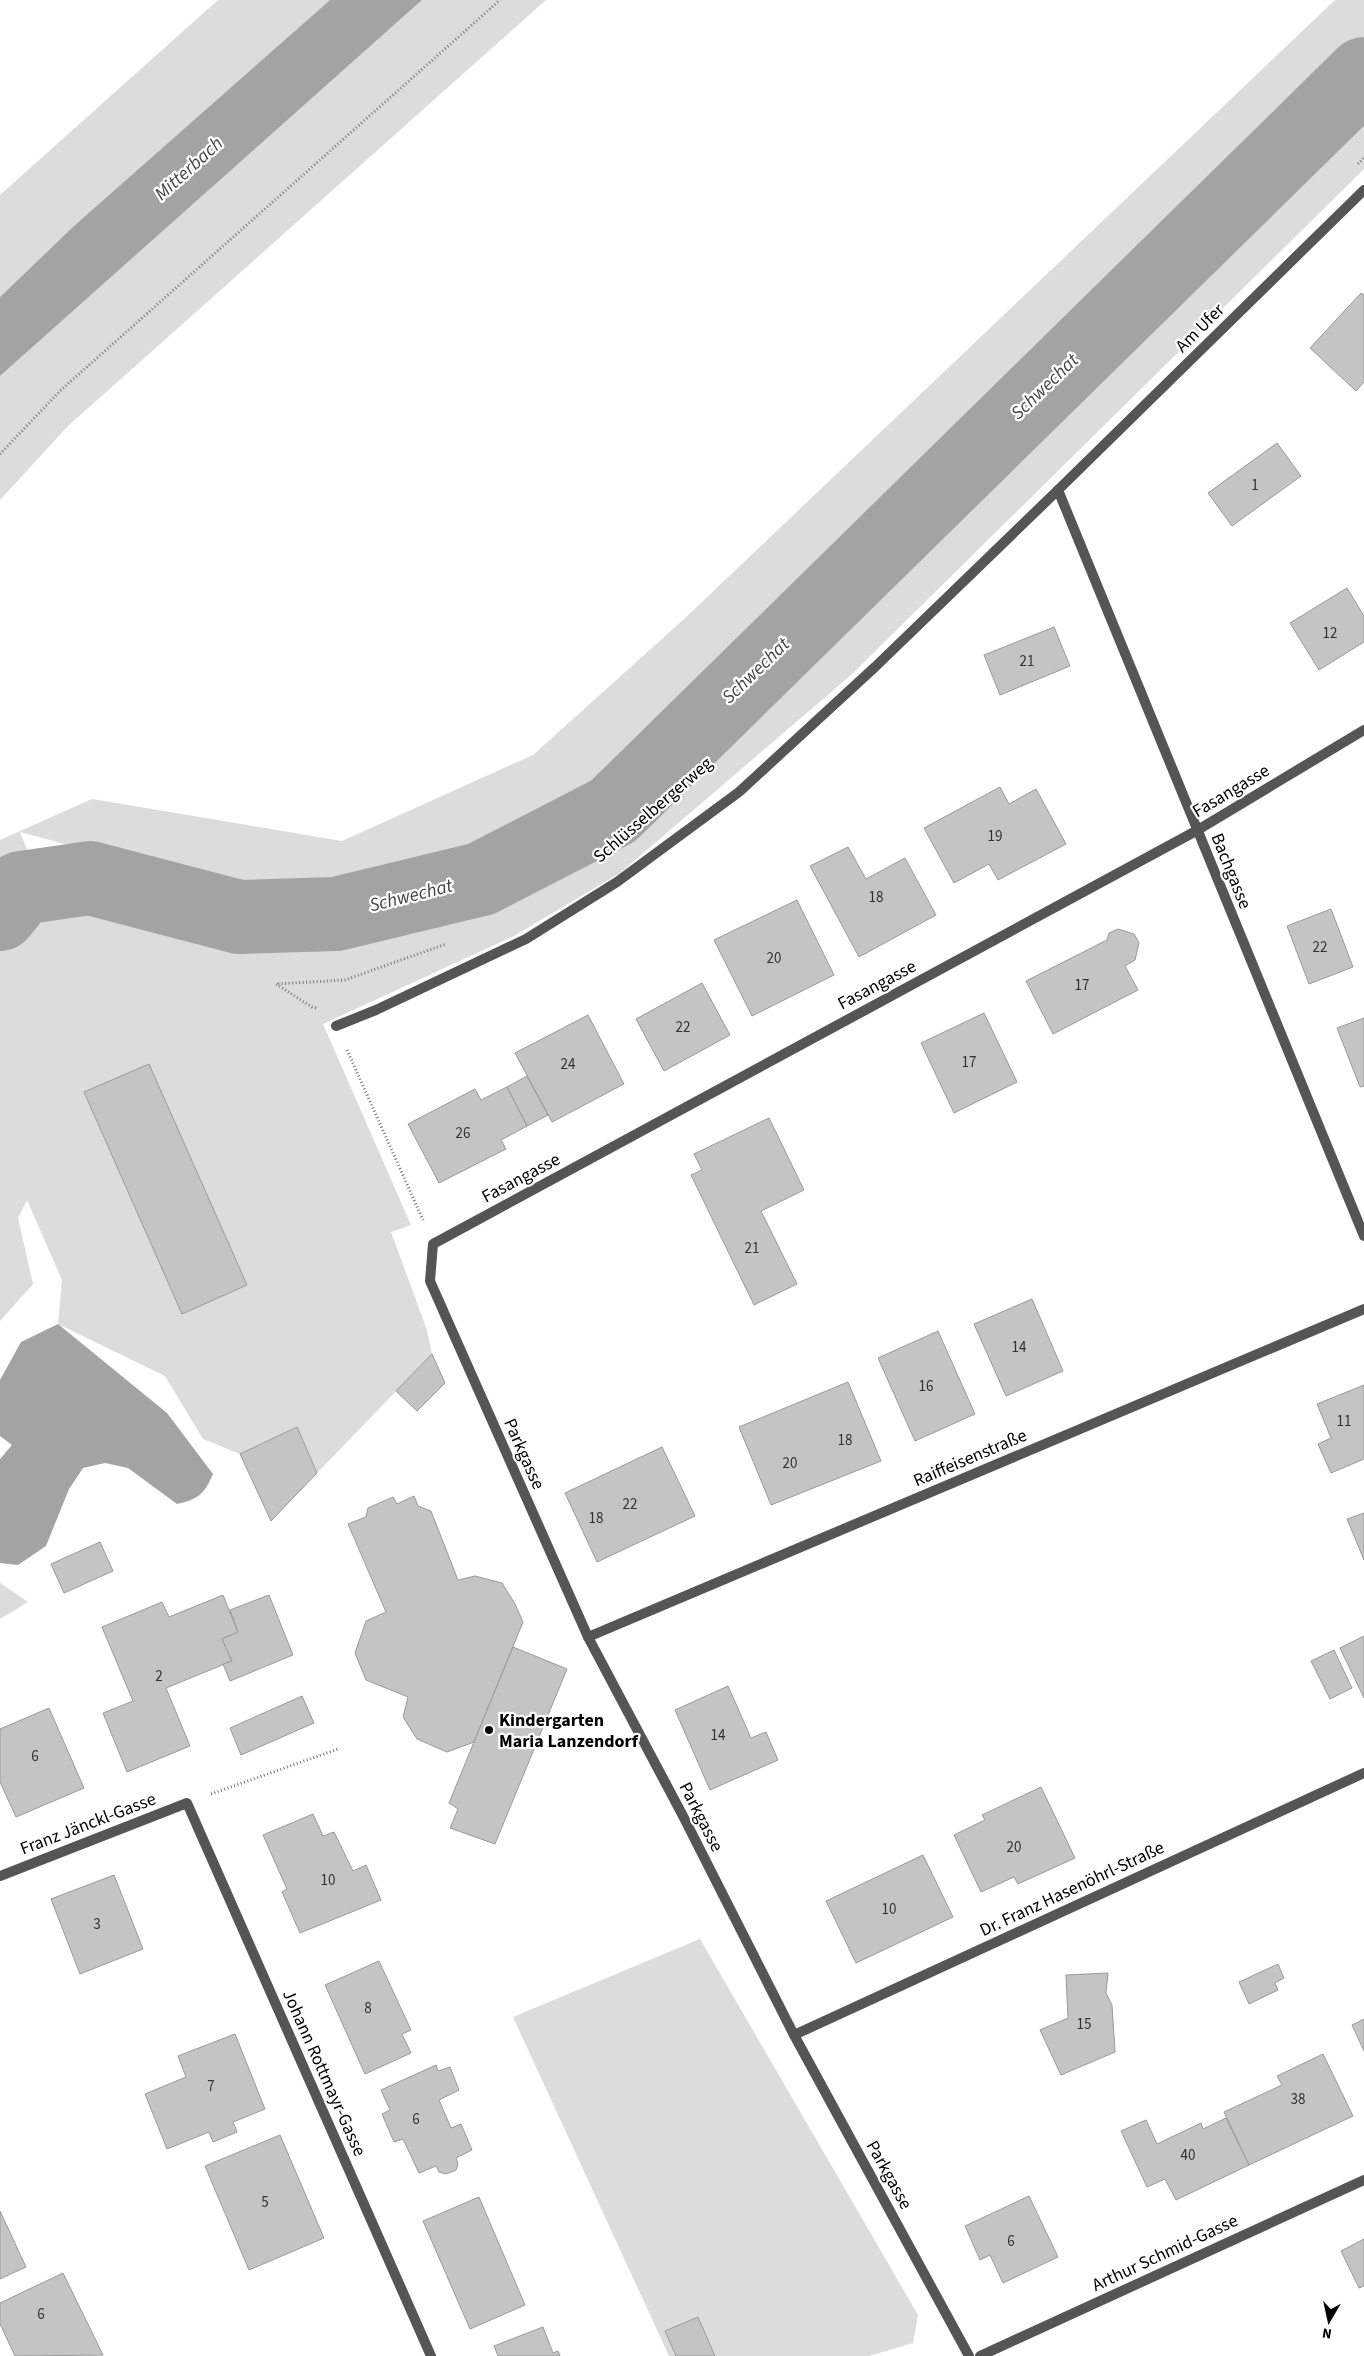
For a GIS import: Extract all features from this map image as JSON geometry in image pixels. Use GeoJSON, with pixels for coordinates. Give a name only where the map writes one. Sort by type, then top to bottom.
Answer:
{"type":"FeatureCollection","features":[{"type":"Feature","properties":{"kind":"street","name":"Am Ufer"},"geometry":{"type":"LineString","coordinates":[[336,1026],[376,1010],[526,939],[632,871],[739,792],[875,667],[1364,190]]}},
{"type":"Feature","properties":{"kind":"street","name":"Bachgasse"},"geometry":{"type":"LineString","coordinates":[[1058,490],[1196,831],[1364,1236]]}},
{"type":"Feature","properties":{"kind":"street","name":"Fasangasse"},"geometry":{"type":"LineString","coordinates":[[433,1244],[1196,831],[1364,730]]}},
{"type":"Feature","properties":{"kind":"street","name":"Parkgasse"},"geometry":{"type":"LineString","coordinates":[[433,1244],[430,1281],[588,1637],[683,1816],[794,2035],[969,2356]]}},
{"type":"Feature","properties":{"kind":"street","name":"Raiffeisenstraße"},"geometry":{"type":"LineString","coordinates":[[588,1637],[1364,1309]]}},
{"type":"Feature","properties":{"kind":"street","name":"Dr. Franz Hasenöhrl-Straße"},"geometry":{"type":"LineString","coordinates":[[794,2035],[1364,1773]]}},
{"type":"Feature","properties":{"kind":"street","name":"Franz Jänckl-Gasse"},"geometry":{"type":"LineString","coordinates":[[0,1876],[187,1803]]}},
{"type":"Feature","properties":{"kind":"street","name":"Johann Rottmayr-Gasse"},"geometry":{"type":"LineString","coordinates":[[187,1803],[432,2356]]}},
{"type":"Feature","properties":{"kind":"street","name":"Arthur Schmid-Gasse"},"geometry":{"type":"LineString","coordinates":[[980,2356],[1364,2180]]}},
{"type":"Feature","properties":{"kind":"path"},"geometry":{"type":"LineString","coordinates":[[0,454],[61,390],[500,0]]}},
{"type":"Feature","properties":{"kind":"path"},"geometry":{"type":"LineString","coordinates":[[321,1008],[312,1007],[276,984],[345,980],[454,941]]}},
{"type":"Feature","properties":{"kind":"path"},"geometry":{"type":"LineString","coordinates":[[336,1026],[433,1244]]}},
{"type":"Feature","properties":{"kind":"path"},"geometry":{"type":"LineString","coordinates":[[187,1803],[338,1749]]}},
{"type":"Feature","properties":{"kind":"shaded area"},"geometry":{"type":"Polygon","coordinates":[[[218,0],[330,0],[75,225],[0,297],[0,195],[218,0]]]}},
{"type":"Feature","properties":{"kind":"shaded area"},"geometry":{"type":"Polygon","coordinates":[[[422,0],[546,0],[68,426],[0,500],[0,376],[422,0]]]}},
{"type":"Feature","properties":{"kind":"shaded area"},"geometry":{"type":"Polygon","coordinates":[[[1335,0],[1364,0],[1364,169],[851,675],[620,873],[514,936],[323,1024],[411,1225],[391,1232],[427,1330],[432,1354],[317,1473],[297,1427],[240,1454],[203,1439],[165,1376],[58,1324],[62,1280],[27,1200],[18,1218],[33,1284],[0,1321],[0,840],[92,799],[342,841],[533,755],[683,620],[1335,0]],[[20,832],[49,904],[185,935],[301,942],[446,907],[394,879],[320,895],[225,887],[20,832]]]}},
{"type":"Feature","properties":{"kind":"shaded area"},"geometry":{"type":"Polygon","coordinates":[[[0,1583],[28,1602],[0,1619],[0,1583]]]}},
{"type":"Feature","properties":{"kind":"shaded area"},"geometry":{"type":"Polygon","coordinates":[[[700,1939],[918,2315],[913,2343],[869,2356],[669,2356],[513,2017],[700,1939]]]}},
{"type":"Feature","properties":{"kind":"water","name":"Mitterbach"},"geometry":{"type":"Polygon","coordinates":[[[330,0],[422,0],[0,376],[0,297],[75,225],[330,0]]]}},
{"type":"Feature","properties":{"kind":"water"},"geometry":{"type":"Polygon","coordinates":[[[58,1324],[167,1413],[213,1474],[207,1487],[200,1495],[177,1504],[128,1468],[105,1463],[83,1468],[69,1489],[46,1546],[18,1565],[0,1563],[0,1459],[12,1445],[0,1436],[0,1380],[21,1342],[58,1324]]]}},
{"type":"Feature","properties":{"kind":"building"},"geometry":{"type":"Polygon","coordinates":[[[1361,293],[1364,295],[1364,382],[1356,391],[1310,348],[1361,293]]]}},
{"type":"Feature","properties":{"kind":"building"},"geometry":{"type":"Polygon","coordinates":[[[1277,443],[1301,476],[1232,526],[1208,493],[1277,443]]]}},
{"type":"Feature","properties":{"kind":"building"},"geometry":{"type":"Polygon","coordinates":[[[1347,588],[1364,616],[1364,642],[1319,670],[1290,623],[1347,588]]]}},
{"type":"Feature","properties":{"kind":"building"},"geometry":{"type":"Polygon","coordinates":[[[1054,627],[1070,666],[1000,695],[984,655],[1054,627]]]}},
{"type":"Feature","properties":{"kind":"building"},"geometry":{"type":"Polygon","coordinates":[[[1000,787],[1009,804],[1036,789],[1066,844],[998,880],[989,864],[954,883],[924,828],[1000,787]]]}},
{"type":"Feature","properties":{"kind":"building"},"geometry":{"type":"Polygon","coordinates":[[[848,847],[866,879],[905,858],[936,915],[859,957],[810,866],[848,847]]]}},
{"type":"Feature","properties":{"kind":"building"},"geometry":{"type":"Polygon","coordinates":[[[797,900],[834,975],[752,1016],[714,940],[797,900]]]}},
{"type":"Feature","properties":{"kind":"building"},"geometry":{"type":"Polygon","coordinates":[[[1331,909],[1353,967],[1309,984],[1287,926],[1331,909]]]}},
{"type":"Feature","properties":{"kind":"building"},"geometry":{"type":"Polygon","coordinates":[[[1118,929],[1134,934],[1139,943],[1135,960],[1125,966],[1138,990],[1053,1034],[1026,981],[1107,940],[1109,933],[1118,929]]]}},
{"type":"Feature","properties":{"kind":"building"},"geometry":{"type":"Polygon","coordinates":[[[702,983],[730,1035],[664,1071],[636,1019],[702,983]]]}},
{"type":"Feature","properties":{"kind":"building"},"geometry":{"type":"Polygon","coordinates":[[[984,1013],[1017,1082],[954,1113],[921,1043],[984,1013]]]}},
{"type":"Feature","properties":{"kind":"building"},"geometry":{"type":"Polygon","coordinates":[[[588,1015],[624,1084],[552,1122],[515,1053],[588,1015]]]}},
{"type":"Feature","properties":{"kind":"building"},"geometry":{"type":"Polygon","coordinates":[[[1364,1018],[1364,1086],[1360,1087],[1337,1028],[1364,1018]]]}},
{"type":"Feature","properties":{"kind":"building"},"geometry":{"type":"Polygon","coordinates":[[[149,1064],[247,1285],[182,1314],[84,1092],[149,1064]]]}},
{"type":"Feature","properties":{"kind":"building"},"geometry":{"type":"Polygon","coordinates":[[[527,1076],[548,1115],[527,1126],[507,1087],[527,1076]]]}},
{"type":"Feature","properties":{"kind":"building"},"geometry":{"type":"Polygon","coordinates":[[[507,1087],[527,1126],[501,1140],[506,1149],[439,1183],[408,1124],[475,1089],[481,1100],[507,1087]]]}},
{"type":"Feature","properties":{"kind":"building"},"geometry":{"type":"Polygon","coordinates":[[[769,1118],[804,1190],[761,1211],[797,1284],[754,1305],[691,1175],[702,1170],[694,1154],[769,1118]]]}},
{"type":"Feature","properties":{"kind":"building"},"geometry":{"type":"Polygon","coordinates":[[[1032,1299],[1063,1371],[1006,1396],[974,1324],[1032,1299]]]}},
{"type":"Feature","properties":{"kind":"building"},"geometry":{"type":"Polygon","coordinates":[[[938,1331],[975,1414],[915,1441],[878,1358],[938,1331]]]}},
{"type":"Feature","properties":{"kind":"building"},"geometry":{"type":"Polygon","coordinates":[[[432,1354],[445,1383],[417,1411],[396,1391],[432,1354]]]}},
{"type":"Feature","properties":{"kind":"building"},"geometry":{"type":"Polygon","coordinates":[[[848,1382],[881,1461],[771,1505],[739,1427],[848,1382]]]}},
{"type":"Feature","properties":{"kind":"building"},"geometry":{"type":"Polygon","coordinates":[[[1364,1385],[1364,1459],[1331,1473],[1318,1444],[1331,1438],[1317,1404],[1364,1385]]]}},
{"type":"Feature","properties":{"kind":"building"},"geometry":{"type":"Polygon","coordinates":[[[297,1427],[317,1473],[271,1521],[240,1454],[297,1427]]]}},
{"type":"Feature","properties":{"kind":"building"},"geometry":{"type":"Polygon","coordinates":[[[662,1447],[695,1516],[597,1562],[565,1493],[662,1447]]]}},
{"type":"Feature","properties":{"kind":"building"},"geometry":{"type":"Polygon","coordinates":[[[414,1496],[418,1506],[431,1511],[458,1580],[475,1576],[502,1583],[523,1622],[474,1742],[447,1752],[417,1739],[403,1717],[408,1697],[366,1680],[355,1653],[366,1621],[386,1612],[348,1524],[366,1517],[368,1508],[393,1497],[397,1504],[414,1496]]]}},
{"type":"Feature","properties":{"kind":"building"},"geometry":{"type":"Polygon","coordinates":[[[1364,1513],[1364,1560],[1347,1519],[1364,1513]]]}},
{"type":"Feature","properties":{"kind":"building"},"geometry":{"type":"Polygon","coordinates":[[[100,1542],[113,1571],[64,1593],[51,1564],[100,1542]]]}},
{"type":"Feature","properties":{"kind":"building"},"geometry":{"type":"Polygon","coordinates":[[[223,1595],[238,1632],[222,1639],[232,1661],[166,1688],[190,1746],[127,1772],[103,1713],[133,1701],[102,1627],[162,1602],[169,1617],[223,1595]]]}},
{"type":"Feature","properties":{"kind":"building"},"geometry":{"type":"Polygon","coordinates":[[[269,1595],[293,1655],[230,1681],[223,1664],[232,1661],[222,1639],[238,1632],[230,1610],[269,1595]]]}},
{"type":"Feature","properties":{"kind":"building"},"geometry":{"type":"Polygon","coordinates":[[[1364,1636],[1364,1698],[1340,1648],[1364,1636]]]}},
{"type":"Feature","properties":{"kind":"building"},"geometry":{"type":"Polygon","coordinates":[[[513,1647],[567,1669],[495,1844],[450,1828],[458,1809],[449,1803],[513,1647]]]}},
{"type":"Feature","properties":{"kind":"building"},"geometry":{"type":"Polygon","coordinates":[[[1334,1650],[1352,1688],[1330,1699],[1311,1661],[1334,1650]]]}},
{"type":"Feature","properties":{"kind":"building"},"geometry":{"type":"Polygon","coordinates":[[[728,1686],[751,1738],[766,1732],[778,1760],[710,1790],[675,1710],[728,1686]]]}},
{"type":"Feature","properties":{"kind":"building"},"geometry":{"type":"Polygon","coordinates":[[[302,1696],[314,1723],[241,1755],[230,1728],[302,1696]]]}},
{"type":"Feature","properties":{"kind":"building"},"geometry":{"type":"Polygon","coordinates":[[[49,1708],[84,1788],[16,1817],[0,1782],[0,1729],[49,1708]]]}},
{"type":"Feature","properties":{"kind":"building"},"geometry":{"type":"Polygon","coordinates":[[[1041,1787],[1075,1858],[1018,1884],[1014,1877],[981,1892],[954,1835],[985,1820],[982,1815],[1041,1787]]]}},
{"type":"Feature","properties":{"kind":"building"},"geometry":{"type":"Polygon","coordinates":[[[313,1814],[323,1836],[334,1832],[353,1871],[366,1865],[381,1900],[300,1933],[282,1892],[287,1889],[263,1835],[313,1814]]]}},
{"type":"Feature","properties":{"kind":"building"},"geometry":{"type":"Polygon","coordinates":[[[923,1855],[953,1917],[856,1963],[826,1901],[923,1855]]]}},
{"type":"Feature","properties":{"kind":"building"},"geometry":{"type":"Polygon","coordinates":[[[114,1875],[143,1949],[80,1974],[51,1899],[114,1875]]]}},
{"type":"Feature","properties":{"kind":"building"},"geometry":{"type":"Polygon","coordinates":[[[379,1961],[411,2030],[402,2034],[411,2053],[365,2074],[325,1985],[379,1961]]]}},
{"type":"Feature","properties":{"kind":"building"},"geometry":{"type":"Polygon","coordinates":[[[1278,1964],[1284,1978],[1275,1983],[1278,1990],[1249,2004],[1239,1982],[1278,1964]]]}},
{"type":"Feature","properties":{"kind":"building"},"geometry":{"type":"Polygon","coordinates":[[[1108,1973],[1106,1993],[1112,2005],[1115,2052],[1061,2075],[1040,2030],[1068,2018],[1066,1975],[1108,1973]]]}},
{"type":"Feature","properties":{"kind":"building"},"geometry":{"type":"Polygon","coordinates":[[[1364,2019],[1364,2051],[1352,2025],[1364,2019]]]}},
{"type":"Feature","properties":{"kind":"building"},"geometry":{"type":"Polygon","coordinates":[[[235,2034],[265,2109],[233,2122],[237,2132],[213,2142],[209,2132],[167,2149],[145,2094],[186,2077],[178,2056],[235,2034]]]}},
{"type":"Feature","properties":{"kind":"building"},"geometry":{"type":"Polygon","coordinates":[[[1323,2054],[1353,2116],[1249,2165],[1224,2112],[1282,2085],[1277,2076],[1323,2054]]]}},
{"type":"Feature","properties":{"kind":"building"},"geometry":{"type":"Polygon","coordinates":[[[436,2065],[438,2071],[450,2067],[459,2090],[439,2100],[451,2128],[461,2124],[472,2150],[456,2158],[458,2164],[456,2170],[446,2174],[439,2172],[436,2166],[419,2173],[403,2139],[394,2142],[382,2114],[390,2110],[381,2090],[436,2065]]]}},
{"type":"Feature","properties":{"kind":"building"},"geometry":{"type":"Polygon","coordinates":[[[1226,2118],[1249,2165],[1176,2200],[1165,2179],[1147,2187],[1121,2131],[1146,2120],[1157,2144],[1201,2123],[1203,2129],[1226,2118]]]}},
{"type":"Feature","properties":{"kind":"building"},"geometry":{"type":"Polygon","coordinates":[[[280,2135],[324,2238],[249,2270],[205,2166],[280,2135]]]}},
{"type":"Feature","properties":{"kind":"building"},"geometry":{"type":"Polygon","coordinates":[[[1029,2196],[1058,2257],[1003,2283],[990,2255],[980,2260],[965,2226],[1029,2196]]]}},
{"type":"Feature","properties":{"kind":"building"},"geometry":{"type":"Polygon","coordinates":[[[479,2197],[525,2305],[470,2329],[423,2221],[479,2197]]]}},
{"type":"Feature","properties":{"kind":"building"},"geometry":{"type":"Polygon","coordinates":[[[0,2211],[26,2267],[0,2279],[0,2211]]]}},
{"type":"Feature","properties":{"kind":"building"},"geometry":{"type":"Polygon","coordinates":[[[1364,2239],[1364,2286],[1359,2288],[1341,2251],[1364,2239]]]}},
{"type":"Feature","properties":{"kind":"building"},"geometry":{"type":"Polygon","coordinates":[[[63,2273],[103,2355],[15,2356],[0,2324],[0,2303],[63,2273]]]}},
{"type":"Feature","properties":{"kind":"building"},"geometry":{"type":"Polygon","coordinates":[[[698,2317],[715,2356],[676,2356],[665,2331],[698,2317]]]}},
{"type":"Feature","properties":{"kind":"building"},"geometry":{"type":"Polygon","coordinates":[[[543,2327],[553,2353],[558,2351],[560,2356],[498,2356],[494,2346],[543,2327]]]}},
{"type":"Feature","properties":{"kind":"waterway","name":"Schwechat"},"geometry":{"type":"LineString","coordinates":[[0,914],[21,888],[90,878],[239,917],[336,914],[481,879],[613,811],[1364,74]]}},
{"type":"Feature","properties":{"kind":"place","name":"Kindergarten Maria Lanzendorf"},"geometry":{"type":"Point","coordinates":[489,1730]}}]}
